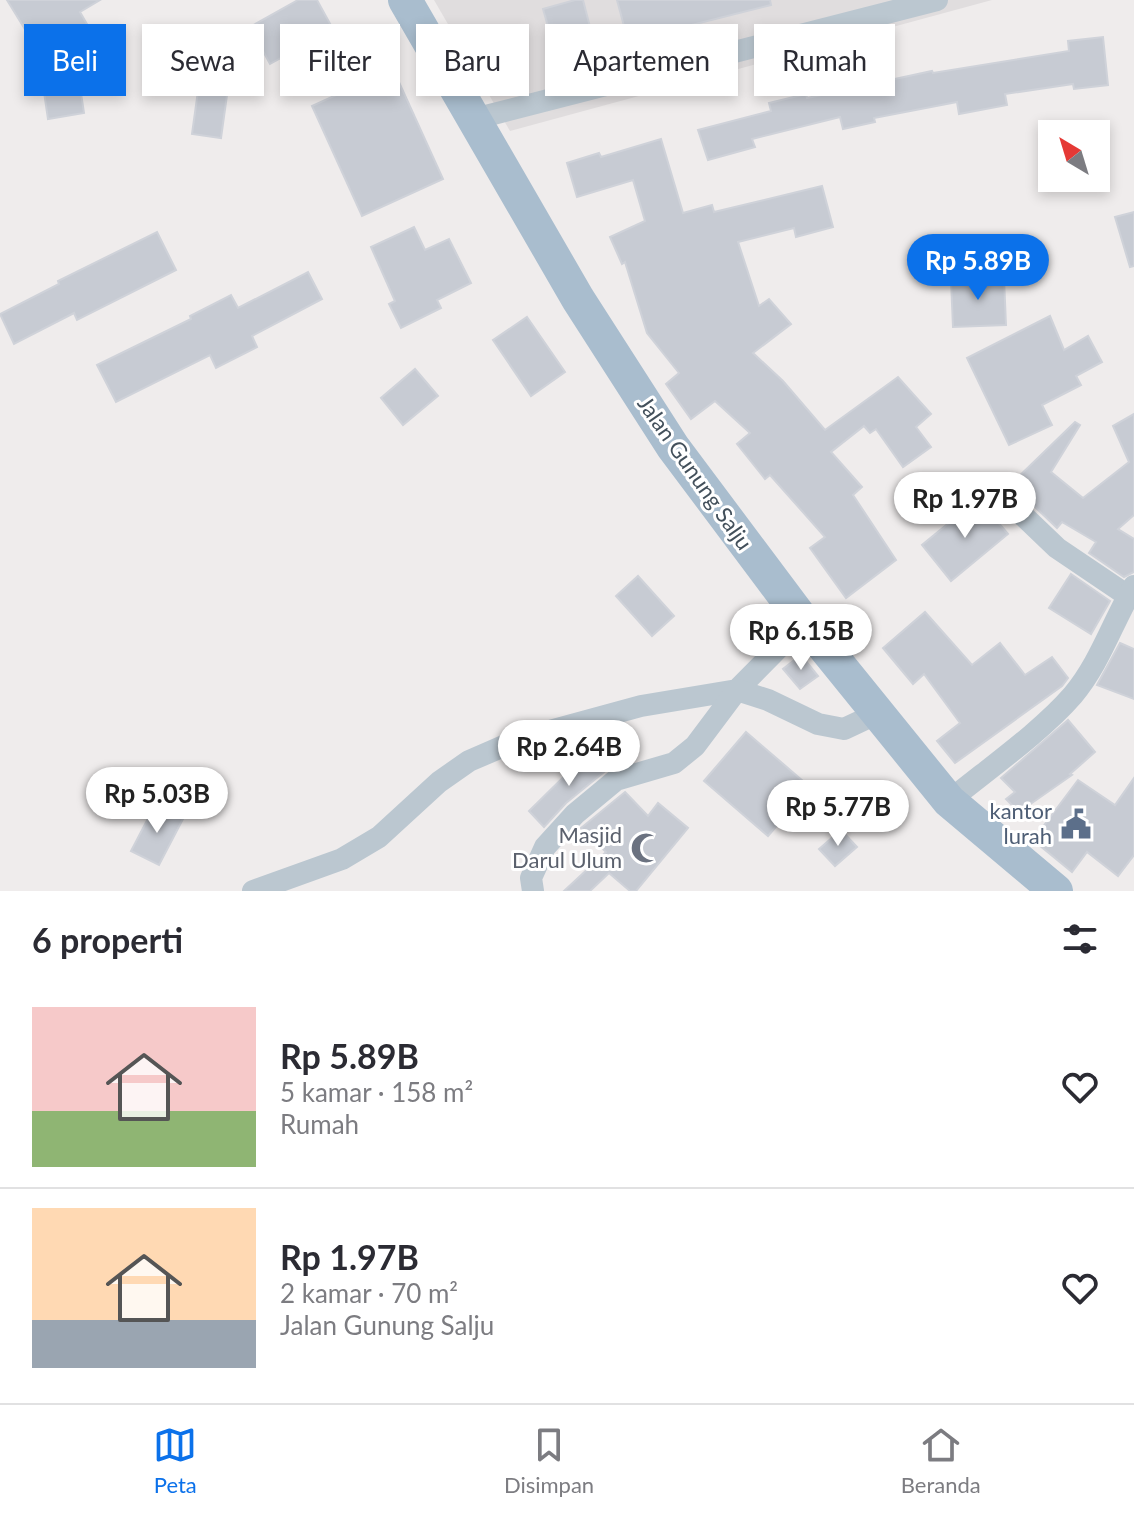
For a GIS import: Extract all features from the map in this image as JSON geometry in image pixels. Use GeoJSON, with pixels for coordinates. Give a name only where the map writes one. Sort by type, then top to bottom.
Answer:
{"type":"FeatureCollection","features":[{"type":"Feature","properties":{"kind":"main road","name":"Jalan Gunung Salju"},"geometry":{"type":"LineString","coordinates":[[405,0],[578,299],[673,447],[804,622],[949,801],[1056,891]]}},
{"type":"Feature","properties":{"kind":"street"},"geometry":{"type":"LineString","coordinates":[[474,119],[937,0]]}},
{"type":"Feature","properties":{"kind":"street"},"geometry":{"type":"LineString","coordinates":[[949,801],[1023,741],[1074,694],[1104,646],[1131,591],[1057,548],[1011,504]]}},
{"type":"Feature","properties":{"kind":"street"},"geometry":{"type":"LineString","coordinates":[[533,891],[531,878],[545,847],[575,814],[616,780],[674,763],[695,746],[737,690],[804,622]]}},
{"type":"Feature","properties":{"kind":"street"},"geometry":{"type":"LineString","coordinates":[[253,891],[342,859],[379,837],[439,782],[469,761],[520,739],[641,706],[737,690],[768,700],[818,724],[844,729],[878,713]]}},
{"type":"Feature","properties":{"kind":"shaded area"},"geometry":{"type":"Polygon","coordinates":[[[434,0],[992,0],[895,26],[754,24],[754,65],[738,69],[738,24],[545,24],[545,96],[639,96],[510,131],[490,96],[529,96],[529,24],[448,24],[434,0]]]}},
{"type":"Feature","properties":{"kind":"building"},"geometry":{"type":"Polygon","coordinates":[[[7,0],[100,0],[80,12],[87,24],[24,24],[24,28],[7,0]]]}},
{"type":"Feature","properties":{"kind":"building"},"geometry":{"type":"Polygon","coordinates":[[[298,0],[317,0],[330,24],[280,24],[280,58],[270,64],[264,53],[264,24],[255,24],[298,0]]]}},
{"type":"Feature","properties":{"kind":"building"},"geometry":{"type":"Polygon","coordinates":[[[583,0],[589,24],[547,24],[543,9],[583,0]]]}},
{"type":"Feature","properties":{"kind":"building"},"geometry":{"type":"Polygon","coordinates":[[[617,0],[770,0],[771,5],[696,24],[623,24],[617,0]]]}},
{"type":"Feature","properties":{"kind":"building"},"geometry":{"type":"Polygon","coordinates":[[[1103,37],[1108,85],[1074,89],[1073,84],[1005,94],[1007,105],[959,114],[957,102],[874,118],[875,122],[843,129],[840,117],[752,139],[755,147],[708,160],[698,130],[771,111],[769,103],[798,96],[895,96],[895,79],[1069,51],[1068,41],[1103,37]]]}},
{"type":"Feature","properties":{"kind":"building"},"geometry":{"type":"Polygon","coordinates":[[[400,84],[443,179],[362,216],[312,106],[334,96],[400,96],[400,84]]]}},
{"type":"Feature","properties":{"kind":"building"},"geometry":{"type":"Polygon","coordinates":[[[45,96],[81,96],[84,113],[48,119],[45,96]]]}},
{"type":"Feature","properties":{"kind":"building"},"geometry":{"type":"Polygon","coordinates":[[[197,96],[227,96],[221,138],[192,134],[197,96]]]}},
{"type":"Feature","properties":{"kind":"building"},"geometry":{"type":"Polygon","coordinates":[[[661,139],[683,213],[712,205],[714,212],[822,186],[833,227],[796,237],[794,228],[738,242],[759,306],[769,299],[791,324],[753,353],[783,381],[825,430],[898,377],[931,414],[916,427],[931,447],[903,467],[876,429],[870,433],[864,426],[831,452],[862,487],[853,495],[896,560],[846,598],[810,548],[825,537],[770,475],[765,479],[737,444],[750,433],[715,401],[691,419],[666,384],[679,373],[647,333],[625,262],[622,264],[610,237],[645,221],[633,180],[577,197],[567,163],[599,153],[601,157],[661,139]]]}},
{"type":"Feature","properties":{"kind":"building"},"geometry":{"type":"Polygon","coordinates":[[[1134,212],[1134,266],[1130,267],[1115,217],[1134,212]]]}},
{"type":"Feature","properties":{"kind":"building"},"geometry":{"type":"Polygon","coordinates":[[[414,227],[425,250],[449,239],[471,283],[437,300],[441,308],[401,328],[389,304],[395,301],[371,247],[414,227]]]}},
{"type":"Feature","properties":{"kind":"building"},"geometry":{"type":"Polygon","coordinates":[[[157,232],[176,270],[77,320],[74,313],[14,344],[0,314],[157,232]]]}},
{"type":"Feature","properties":{"kind":"building"},"geometry":{"type":"Polygon","coordinates":[[[308,272],[322,299],[252,336],[257,347],[216,368],[210,355],[116,402],[97,365],[191,319],[190,316],[231,295],[238,308],[308,272]]]}},
{"type":"Feature","properties":{"kind":"building"},"geometry":{"type":"Polygon","coordinates":[[[1004,278],[1006,325],[953,327],[951,280],[1004,278]]]}},
{"type":"Feature","properties":{"kind":"building"},"geometry":{"type":"Polygon","coordinates":[[[1050,316],[1064,350],[1088,336],[1102,362],[1076,376],[1081,385],[1042,405],[1052,425],[1009,445],[967,358],[1050,316]]]}},
{"type":"Feature","properties":{"kind":"building"},"geometry":{"type":"Polygon","coordinates":[[[527,317],[565,372],[531,396],[493,340],[527,317]]]}},
{"type":"Feature","properties":{"kind":"building"},"geometry":{"type":"Polygon","coordinates":[[[415,369],[438,396],[403,425],[381,398],[415,369]]]}},
{"type":"Feature","properties":{"kind":"building"},"geometry":{"type":"Polygon","coordinates":[[[1134,414],[1134,515],[1118,529],[1134,539],[1134,572],[1124,577],[1089,553],[1096,542],[1062,522],[1057,528],[1011,484],[1075,422],[1080,425],[1051,472],[1083,498],[1129,462],[1113,426],[1134,414]]]}},
{"type":"Feature","properties":{"kind":"building"},"geometry":{"type":"Polygon","coordinates":[[[978,499],[1008,534],[951,581],[922,545],[978,499]]]}},
{"type":"Feature","properties":{"kind":"building"},"geometry":{"type":"Polygon","coordinates":[[[1071,574],[1110,601],[1091,634],[1049,608],[1071,574]]]}},
{"type":"Feature","properties":{"kind":"building"},"geometry":{"type":"Polygon","coordinates":[[[638,576],[674,616],[652,636],[616,596],[638,576]]]}},
{"type":"Feature","properties":{"kind":"building"},"geometry":{"type":"Polygon","coordinates":[[[925,612],[972,665],[1000,643],[1025,675],[1052,657],[1068,678],[1062,686],[955,763],[937,741],[960,723],[924,674],[913,684],[883,648],[925,612]]]}},
{"type":"Feature","properties":{"kind":"building"},"geometry":{"type":"Polygon","coordinates":[[[1120,643],[1134,649],[1134,699],[1097,685],[1120,643]]]}},
{"type":"Feature","properties":{"kind":"building"},"geometry":{"type":"Polygon","coordinates":[[[801,655],[818,676],[800,689],[783,669],[801,655]]]}},
{"type":"Feature","properties":{"kind":"building"},"geometry":{"type":"Polygon","coordinates":[[[1068,720],[1095,752],[1072,775],[1019,812],[1006,799],[1015,792],[1001,778],[1068,720]]]}},
{"type":"Feature","properties":{"kind":"building"},"geometry":{"type":"Polygon","coordinates":[[[746,732],[810,787],[768,836],[704,781],[746,732]]]}},
{"type":"Feature","properties":{"kind":"building"},"geometry":{"type":"Polygon","coordinates":[[[591,750],[609,768],[566,803],[544,827],[529,811],[591,750]]]}},
{"type":"Feature","properties":{"kind":"building","name":"kantor lurah"},"geometry":{"type":"Polygon","coordinates":[[[1134,778],[1134,855],[1118,876],[1087,852],[1072,872],[1033,840],[1078,780],[1115,805],[1134,778]]]}},
{"type":"Feature","properties":{"kind":"building"},"geometry":{"type":"Polygon","coordinates":[[[625,792],[648,816],[658,803],[688,828],[636,891],[630,891],[609,873],[590,891],[564,891],[606,852],[581,828],[625,792]]]}},
{"type":"Feature","properties":{"kind":"building"},"geometry":{"type":"Polygon","coordinates":[[[155,805],[183,819],[159,865],[131,851],[155,805]]]}},
{"type":"Feature","properties":{"kind":"building"},"geometry":{"type":"Polygon","coordinates":[[[841,830],[857,847],[835,866],[819,849],[841,830]]]}},
{"type":"Feature","properties":{"kind":"place","name":"kantor lurah"},"geometry":{"type":"Point","coordinates":[1076,824]}},
{"type":"Feature","properties":{"kind":"place","name":"Masjid Darul Ulum"},"geometry":{"type":"Point","coordinates":[646,848]}}]}
